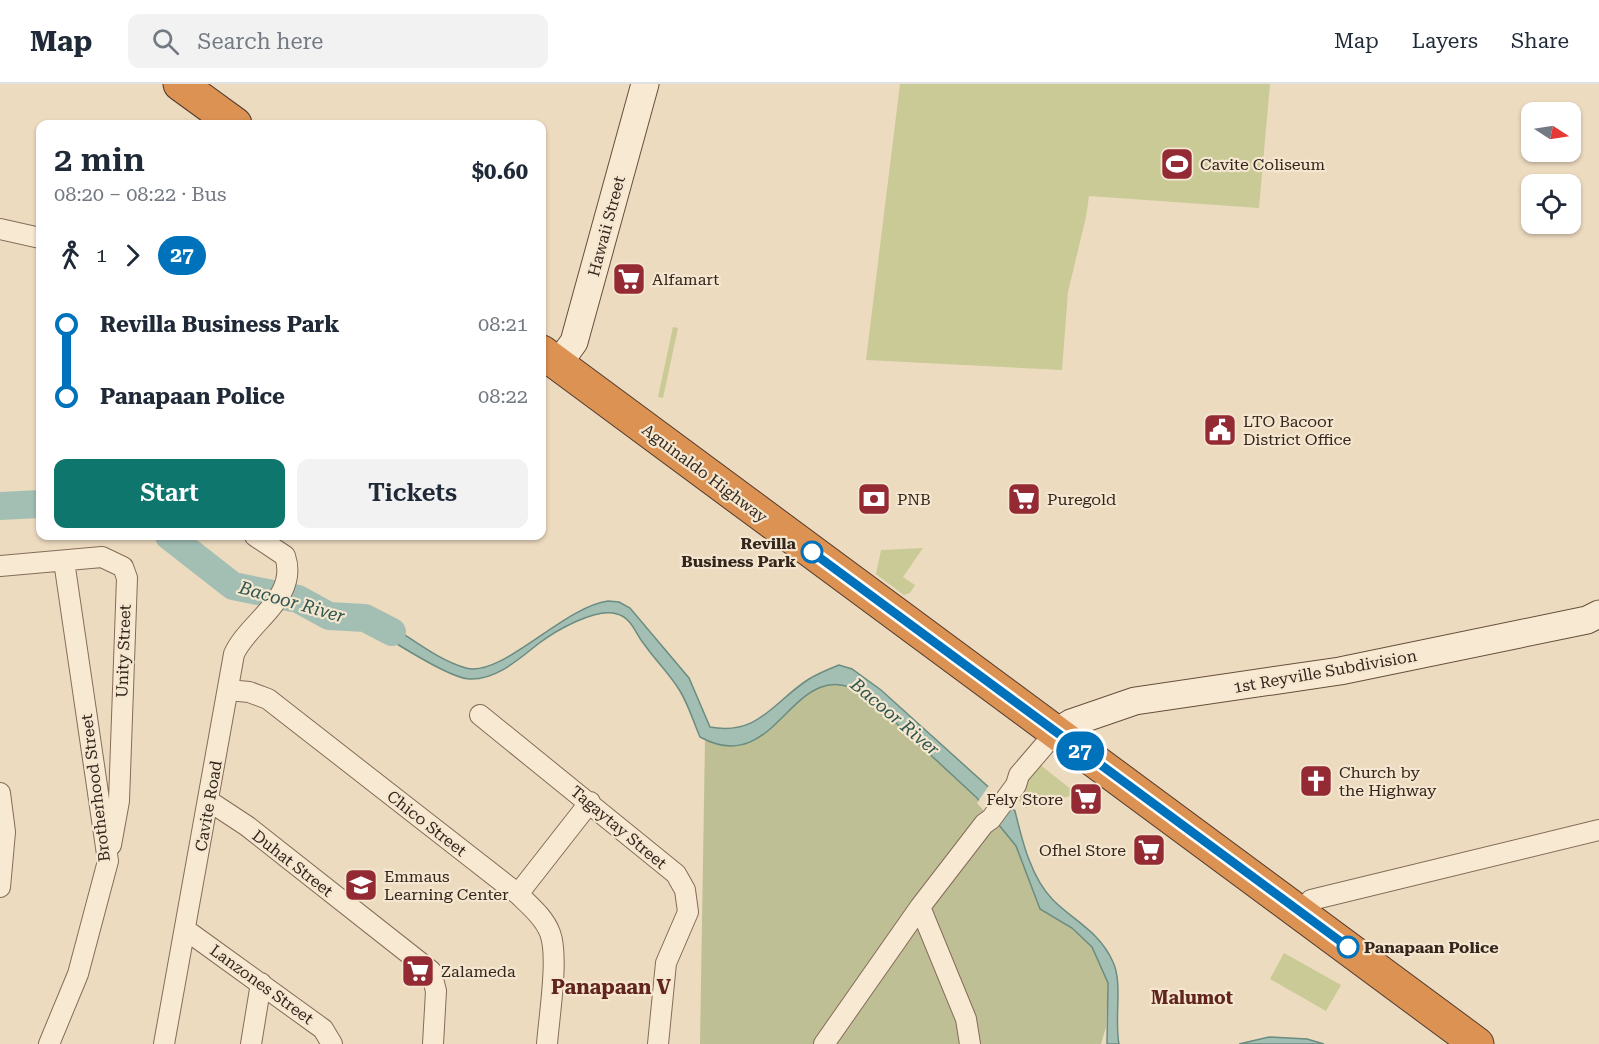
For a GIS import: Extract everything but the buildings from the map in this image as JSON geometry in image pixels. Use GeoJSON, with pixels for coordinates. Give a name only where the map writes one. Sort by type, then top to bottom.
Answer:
{"type":"FeatureCollection","features":[{"type":"Feature","properties":{"kind":"highway"},"geometry":{"type":"LineString","coordinates":[[196,89],[231,120]]}},
{"type":"Feature","properties":{"kind":"highway","name":"Aguinaldo Highway"},"geometry":{"type":"LineString","coordinates":[[550,358],[1477,1044]]}},
{"type":"Feature","properties":{"kind":"street","name":"Hawaii Street"},"geometry":{"type":"LineString","coordinates":[[550,358],[574,342],[645,84]]}},
{"type":"Feature","properties":{"kind":"street"},"geometry":{"type":"LineString","coordinates":[[0,230],[36,237]]}},
{"type":"Feature","properties":{"kind":"street","name":"Cavite Road"},"geometry":{"type":"LineString","coordinates":[[164,1044],[238,646],[277,603],[288,566],[285,556],[261,540]]}},
{"type":"Feature","properties":{"kind":"street","name":"Unity Street"},"geometry":{"type":"LineString","coordinates":[[0,566],[102,557],[123,567],[126,578],[119,801],[108,861]]}},
{"type":"Feature","properties":{"kind":"street","name":"Brotherhood Street"},"geometry":{"type":"LineString","coordinates":[[49,1044],[78,974],[108,861],[64,561]]}},
{"type":"Feature","properties":{"kind":"street","name":"1st Reyville Subdivision"},"geometry":{"type":"LineString","coordinates":[[1055,733],[1071,723],[1135,701],[1340,671],[1587,620],[1599,614]]}},
{"type":"Feature","properties":{"kind":"street","name":"Chico Street"},"geometry":{"type":"LineString","coordinates":[[228,690],[249,692],[268,699],[518,894],[544,921],[551,934],[553,951],[547,1044]]}},
{"type":"Feature","properties":{"kind":"street","name":"Tagaytay Street"},"geometry":{"type":"LineString","coordinates":[[480,715],[676,874],[685,890],[688,912],[666,963],[658,1044]]}},
{"type":"Feature","properties":{"kind":"street"},"geometry":{"type":"LineString","coordinates":[[824,1044],[920,907],[1004,793],[1016,785],[1019,775],[1055,733]]}},
{"type":"Feature","properties":{"kind":"street"},"geometry":{"type":"LineString","coordinates":[[0,793],[5,832],[0,887]]}},
{"type":"Feature","properties":{"kind":"street","name":"Duhat Street"},"geometry":{"type":"LineString","coordinates":[[209,801],[247,826],[431,971],[436,991],[433,1044]]}},
{"type":"Feature","properties":{"kind":"street"},"geometry":{"type":"LineString","coordinates":[[518,894],[590,802]]}},
{"type":"Feature","properties":{"kind":"street"},"geometry":{"type":"LineString","coordinates":[[1302,914],[1311,900],[1599,830]]}},
{"type":"Feature","properties":{"kind":"street"},"geometry":{"type":"LineString","coordinates":[[920,907],[966,1019],[970,1044]]}},
{"type":"Feature","properties":{"kind":"street","name":"Lanzones Street"},"geometry":{"type":"LineString","coordinates":[[186,930],[323,1029],[332,1044]]}},
{"type":"Feature","properties":{"kind":"street"},"geometry":{"type":"LineString","coordinates":[[251,1044],[261,983]]}},
{"type":"Feature","properties":{"kind":"green space"},"geometry":{"type":"Polygon","coordinates":[[[900,84],[1270,84],[1259,208],[1089,196],[1068,292],[1062,370],[866,360],[900,84]]]}},
{"type":"Feature","properties":{"kind":"green space"},"geometry":{"type":"Polygon","coordinates":[[[673,327],[678,328],[663,398],[658,397],[673,327]]]}},
{"type":"Feature","properties":{"kind":"green space"},"geometry":{"type":"Polygon","coordinates":[[[923,548],[903,577],[915,585],[910,593],[904,595],[876,574],[881,550],[923,548]]]}},
{"type":"Feature","properties":{"kind":"green space"},"geometry":{"type":"Polygon","coordinates":[[[835,683],[852,686],[866,695],[977,798],[1016,846],[1040,908],[1072,928],[1092,947],[1108,982],[1106,1027],[1101,1044],[700,1044],[705,740],[730,743],[750,740],[765,731],[803,697],[817,688],[835,683]]]}},
{"type":"Feature","properties":{"kind":"green space"},"geometry":{"type":"Polygon","coordinates":[[[1038,763],[1077,794],[1026,808],[1014,795],[1038,763]]]}},
{"type":"Feature","properties":{"kind":"green space"},"geometry":{"type":"Polygon","coordinates":[[[1284,953],[1341,985],[1326,1011],[1270,979],[1284,953]]]}},
{"type":"Feature","properties":{"kind":"water"},"geometry":{"type":"Polygon","coordinates":[[[608,601],[619,602],[630,608],[689,678],[710,727],[727,728],[754,722],[809,679],[839,665],[852,669],[881,690],[1015,811],[1028,858],[1045,891],[1094,935],[1113,962],[1118,991],[1119,1044],[1107,1044],[1108,983],[1092,947],[1072,928],[1040,909],[1016,846],[977,798],[866,695],[841,685],[820,688],[802,699],[768,730],[750,742],[727,746],[700,737],[686,702],[676,685],[648,650],[630,622],[617,614],[598,614],[587,617],[545,639],[498,672],[470,679],[446,672],[357,620],[362,611],[388,624],[440,657],[466,668],[481,668],[497,663],[515,653],[572,615],[590,606],[608,601]]]}},
{"type":"Feature","properties":{"kind":"water"},"geometry":{"type":"Polygon","coordinates":[[[1269,1037],[1307,1039],[1324,1044],[1239,1044],[1269,1037]]]}},
{"type":"Feature","properties":{"kind":"pier"},"geometry":{"type":"Polygon","coordinates":[[[990,784],[1009,800],[996,825],[977,803],[990,784]]]}},
{"type":"Feature","properties":{"kind":"waterway","name":"Bacoor River"},"geometry":{"type":"LineString","coordinates":[[0,506],[36,504]]}},
{"type":"Feature","properties":{"kind":"waterway","name":"Bacoor River"},"geometry":{"type":"LineString","coordinates":[[174,540],[233,586],[298,599],[329,616],[365,618],[392,632]]}},
{"type":"Feature","properties":{"kind":"bus line","name":"27"},"geometry":{"type":"LineString","coordinates":[[812,552],[1348,947]]}},
{"type":"Feature","properties":{"kind":"place","name":"Cavite Coliseum"},"geometry":{"type":"Point","coordinates":[1177,164]}},
{"type":"Feature","properties":{"kind":"place","name":"Alfamart"},"geometry":{"type":"Point","coordinates":[629,279]}},
{"type":"Feature","properties":{"kind":"place","name":"LTO Bacoor District Office"},"geometry":{"type":"Point","coordinates":[1220,430]}},
{"type":"Feature","properties":{"kind":"place","name":"PNB"},"geometry":{"type":"Point","coordinates":[874,499]}},
{"type":"Feature","properties":{"kind":"place","name":"Puregold"},"geometry":{"type":"Point","coordinates":[1024,499]}},
{"type":"Feature","properties":{"kind":"place","name":"Revilla Business Park"},"geometry":{"type":"Point","coordinates":[812,552]}},
{"type":"Feature","properties":{"kind":"place","name":"Church by the Highway"},"geometry":{"type":"Point","coordinates":[1316,781]}},
{"type":"Feature","properties":{"kind":"place","name":"Fely Store"},"geometry":{"type":"Point","coordinates":[1086,799]}},
{"type":"Feature","properties":{"kind":"place","name":"Ofhel Store"},"geometry":{"type":"Point","coordinates":[1149,850]}},
{"type":"Feature","properties":{"kind":"place","name":"Emmaus Learning Center"},"geometry":{"type":"Point","coordinates":[361,885]}},
{"type":"Feature","properties":{"kind":"place","name":"Panapaan Police"},"geometry":{"type":"Point","coordinates":[1348,947]}},
{"type":"Feature","properties":{"kind":"place","name":"Zalameda"},"geometry":{"type":"Point","coordinates":[418,971]}},
{"type":"Feature","properties":{"kind":"district","name":"Panapaan V"},"geometry":{"type":"Point","coordinates":[611,987]}},
{"type":"Feature","properties":{"kind":"district","name":"Malumot"},"geometry":{"type":"Point","coordinates":[1192,998]}}]}
